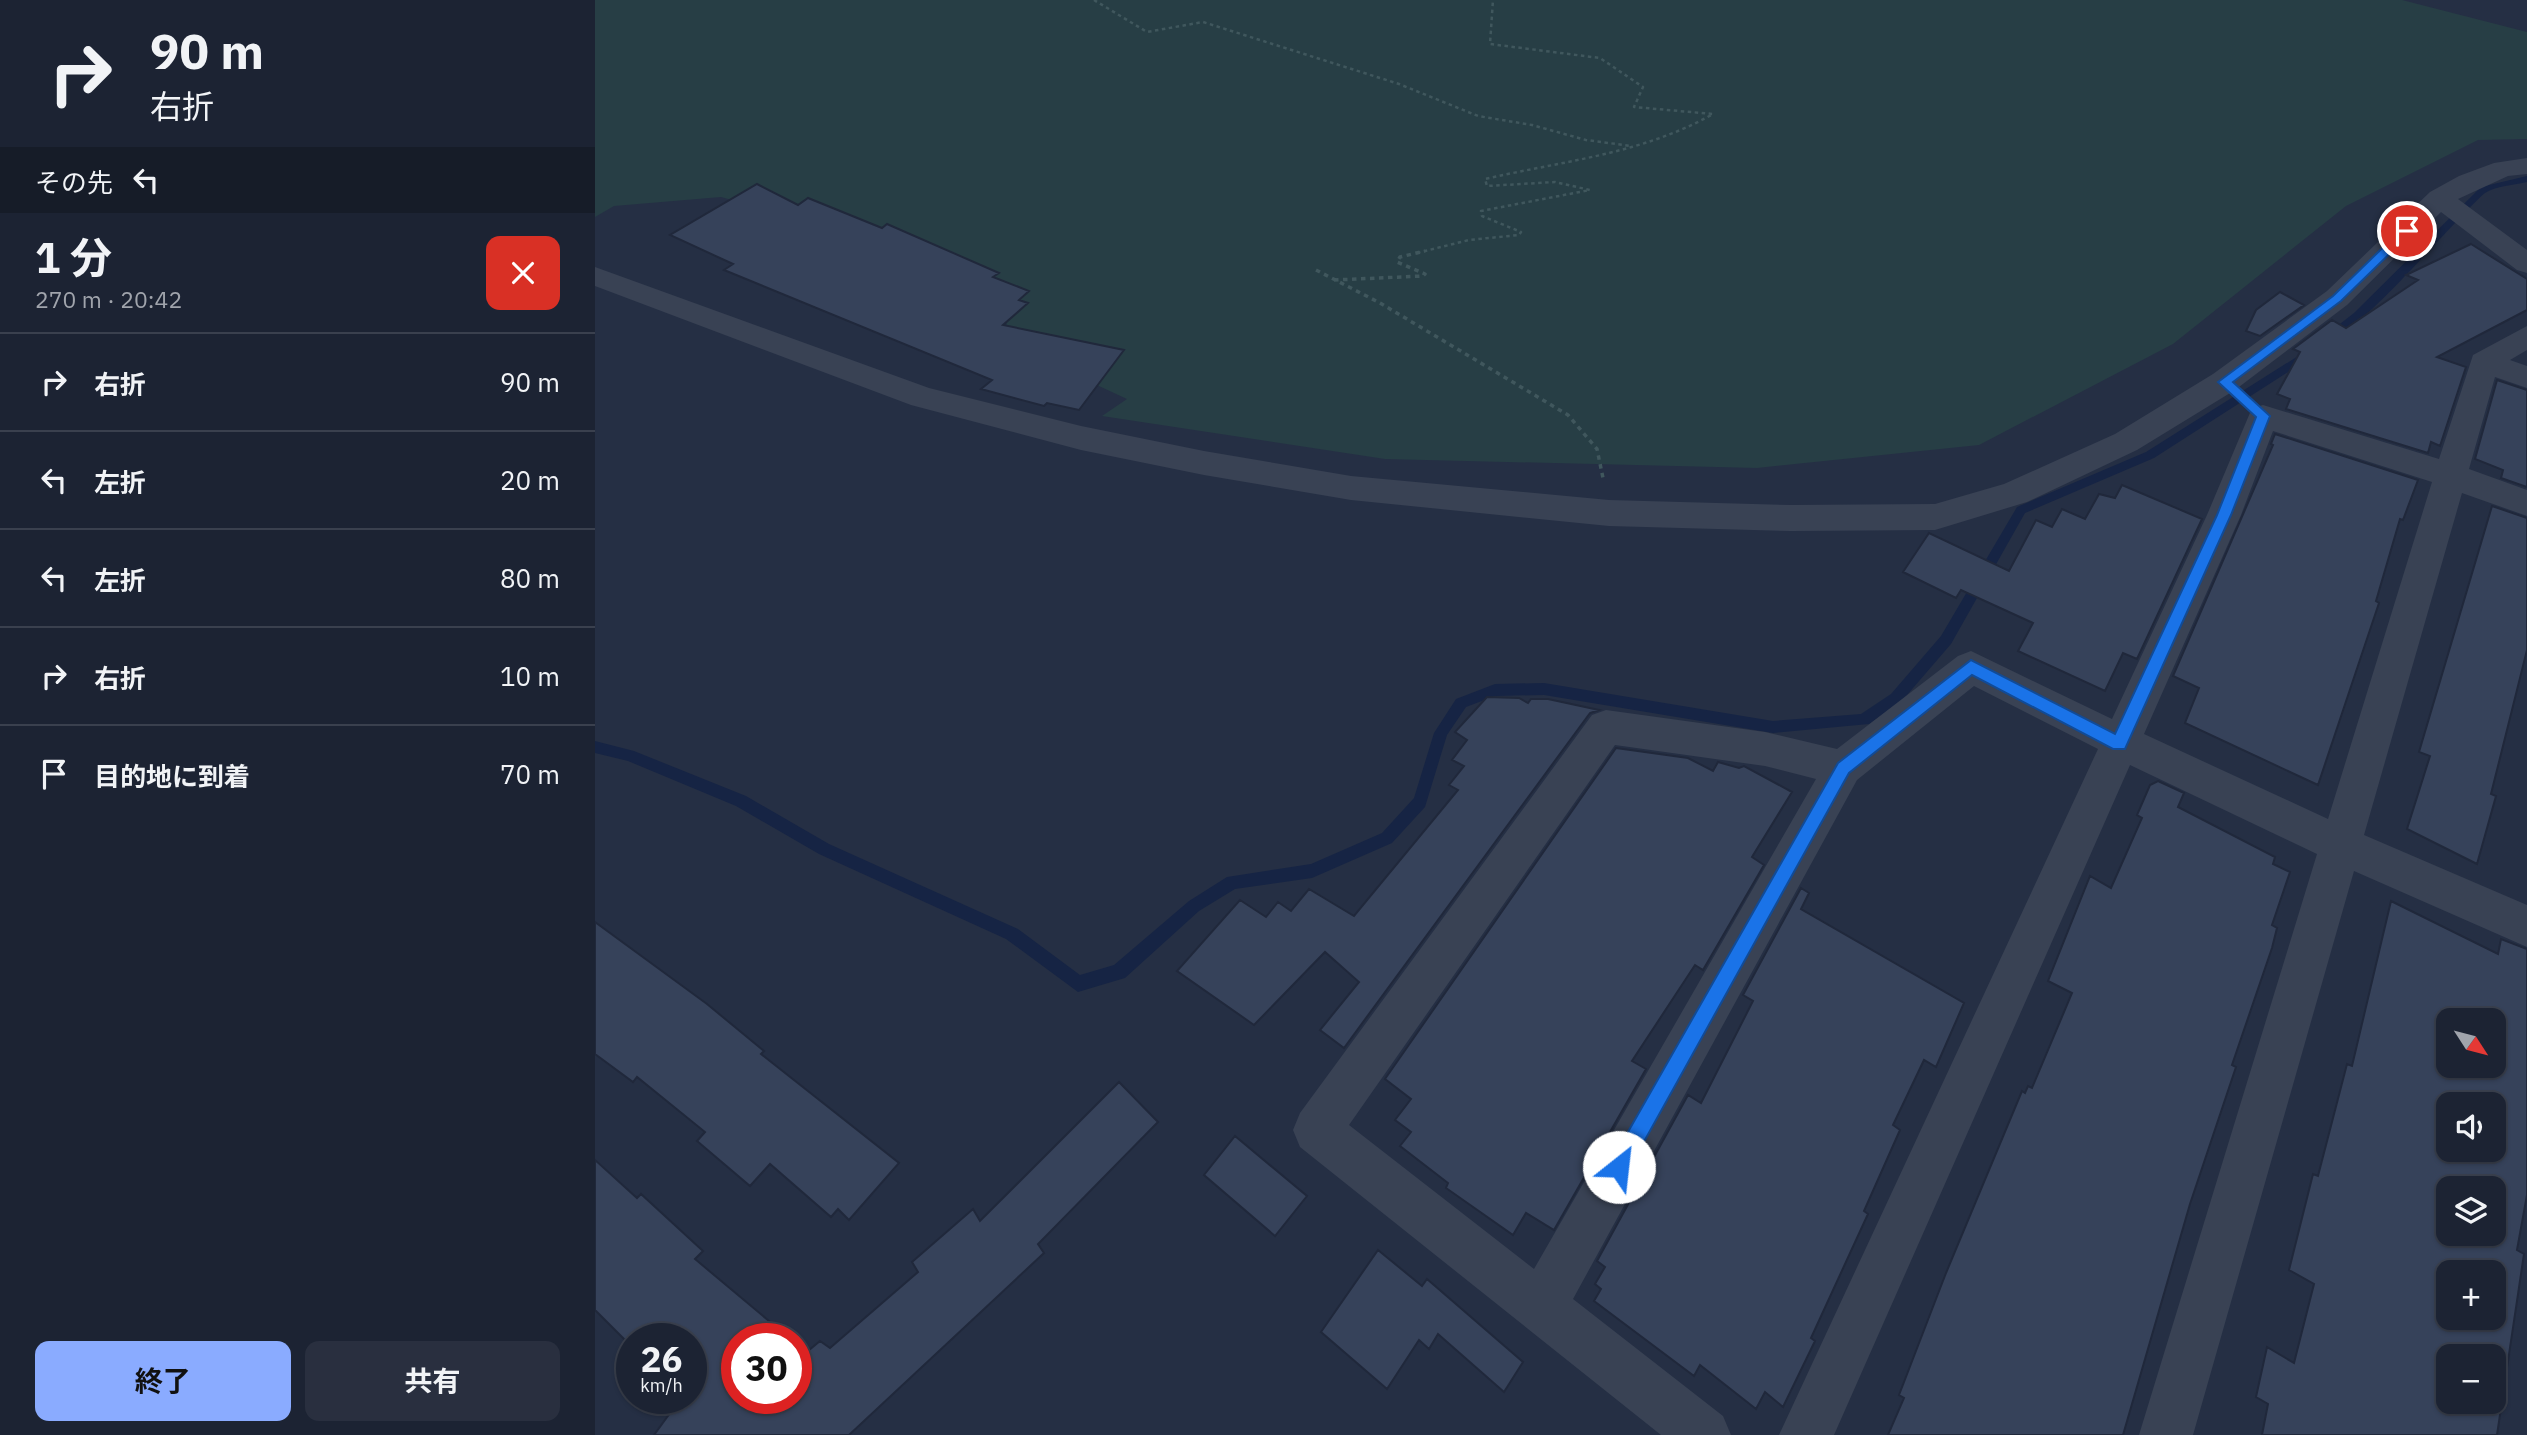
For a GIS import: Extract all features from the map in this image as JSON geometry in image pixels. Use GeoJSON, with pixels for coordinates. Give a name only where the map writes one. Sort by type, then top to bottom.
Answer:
{"type":"FeatureCollection","features":[{"type":"Feature","properties":{"kind":"street"},"geometry":{"type":"LineString","coordinates":[[595,276],[922,397],[1081,438],[1351,488],[1609,513],[1791,518],[1935,517],[2015,493],[2126,442],[2224,382],[2337,298],[2440,198],[2468,182],[2503,169],[2527,166]]}},
{"type":"Feature","properties":{"kind":"street"},"geometry":{"type":"LineString","coordinates":[[2440,198],[2527,264]]}},
{"type":"Feature","properties":{"kind":"street"},"geometry":{"type":"LineString","coordinates":[[2166,1435],[2484,362],[2527,336]]}},
{"type":"Feature","properties":{"kind":"street"},"geometry":{"type":"LineString","coordinates":[[2484,362],[2527,377]]}},
{"type":"Feature","properties":{"kind":"street"},"geometry":{"type":"LineString","coordinates":[[2224,382],[2263,416],[2449,475],[2527,503]]}},
{"type":"Feature","properties":{"kind":"street"},"geometry":{"type":"LineString","coordinates":[[1807,1435],[2224,515],[2263,416]]}},
{"type":"Feature","properties":{"kind":"street"},"geometry":{"type":"LineString","coordinates":[[1540,1308],[1843,768],[1971,667],[2119,744],[2340,847],[2527,926]]}},
{"type":"Feature","properties":{"kind":"street"},"geometry":{"type":"LineString","coordinates":[[1704,1435],[1317,1130],[1606,727],[1765,749],[1843,768]]}},
{"type":"Feature","properties":{"kind":"path"},"geometry":{"type":"LineString","coordinates":[[1094,0],[1147,32],[1203,22],[1399,84],[1478,116],[1532,125],[1586,140],[1635,147]]}},
{"type":"Feature","properties":{"kind":"path"},"geometry":{"type":"LineString","coordinates":[[1333,279],[1423,276],[1425,274],[1397,262],[1400,257],[1469,240],[1519,235],[1521,232],[1482,216],[1482,211],[1590,190],[1583,185],[1542,183],[1487,186],[1485,179],[1635,147],[1687,132],[1713,114],[1634,107],[1643,87],[1600,58],[1490,44],[1493,0]]}},
{"type":"Feature","properties":{"kind":"path"},"geometry":{"type":"LineString","coordinates":[[1316,270],[1380,303],[1568,415],[1597,449],[1609,513]]}},
{"type":"Feature","properties":{"kind":"shaded area"},"geometry":{"type":"Polygon","coordinates":[[[595,0],[2402,0],[2527,32],[2527,139],[2478,140],[2346,206],[2173,344],[1979,445],[1757,468],[1385,459],[1102,416],[1127,399],[1086,380],[1000,352],[1013,297],[861,235],[721,197],[614,206],[595,217],[595,0]]]}},
{"type":"Feature","properties":{"kind":"building"},"geometry":{"type":"Polygon","coordinates":[[[757,184],[798,205],[808,198],[882,228],[887,224],[999,273],[993,277],[1029,291],[1019,300],[1028,303],[1003,325],[1124,350],[1079,410],[1047,403],[1044,406],[981,389],[992,380],[724,270],[733,264],[670,235],[757,184]]]}},
{"type":"Feature","properties":{"kind":"building"},"geometry":{"type":"Polygon","coordinates":[[[2471,244],[2527,279],[2527,310],[2437,357],[2466,367],[2440,446],[2431,442],[2428,453],[2286,409],[2290,399],[2277,394],[2300,352],[2293,349],[2332,320],[2346,328],[2418,280],[2406,275],[2471,244]]]}},
{"type":"Feature","properties":{"kind":"building"},"geometry":{"type":"Polygon","coordinates":[[[2280,292],[2304,305],[2260,336],[2246,331],[2256,310],[2280,292]]]}},
{"type":"Feature","properties":{"kind":"building"},"geometry":{"type":"Polygon","coordinates":[[[2497,380],[2527,390],[2527,487],[2501,478],[2503,470],[2475,459],[2497,380]]]}},
{"type":"Feature","properties":{"kind":"building"},"geometry":{"type":"Polygon","coordinates":[[[2275,434],[2418,480],[2403,520],[2400,519],[2376,601],[2379,603],[2318,785],[2185,723],[2199,688],[2173,676],[2273,445],[2271,444],[2275,434]]]}},
{"type":"Feature","properties":{"kind":"building"},"geometry":{"type":"Polygon","coordinates":[[[2122,485],[2202,519],[2137,659],[2123,653],[2105,691],[2018,651],[2033,623],[1961,590],[1956,598],[1903,572],[1929,533],[2009,571],[2036,520],[2052,527],[2062,509],[2085,519],[2099,494],[2115,498],[2122,485]]]}},
{"type":"Feature","properties":{"kind":"building"},"geometry":{"type":"Polygon","coordinates":[[[2492,506],[2527,518],[2527,650],[2491,794],[2496,796],[2477,864],[2407,829],[2430,756],[2419,752],[2492,506]]]}},
{"type":"Feature","properties":{"kind":"building"},"geometry":{"type":"Polygon","coordinates":[[[1487,697],[1519,698],[1528,703],[1531,699],[1548,699],[1599,710],[1590,713],[1344,1048],[1320,1030],[1359,982],[1325,952],[1254,1025],[1177,971],[1240,900],[1266,917],[1278,902],[1291,911],[1309,889],[1354,916],[1458,790],[1449,785],[1464,766],[1452,760],[1467,740],[1455,732],[1487,697]]]}},
{"type":"Feature","properties":{"kind":"building"},"geometry":{"type":"Polygon","coordinates":[[[1616,748],[1688,758],[1713,771],[1718,762],[1739,768],[1744,766],[1792,792],[1752,857],[1764,865],[1703,970],[1695,965],[1632,1061],[1646,1069],[1554,1230],[1526,1213],[1513,1235],[1446,1188],[1448,1183],[1400,1146],[1411,1132],[1395,1120],[1411,1099],[1385,1079],[1616,748]]]}},
{"type":"Feature","properties":{"kind":"building"},"geometry":{"type":"Polygon","coordinates":[[[2158,781],[2184,793],[2178,807],[2275,857],[2273,864],[2290,872],[2272,925],[2277,928],[2272,948],[2232,1065],[2236,1067],[2190,1204],[2123,1435],[1888,1435],[1904,1398],[1899,1395],[1946,1273],[2022,1091],[2025,1093],[2028,1086],[2032,1088],[2072,993],[2048,981],[2090,876],[2111,888],[2142,818],[2137,815],[2150,785],[2158,781]]]}},
{"type":"Feature","properties":{"kind":"building"},"geometry":{"type":"Polygon","coordinates":[[[1801,888],[1809,893],[1801,909],[1964,1003],[1936,1067],[1924,1060],[1893,1125],[1900,1130],[1864,1211],[1868,1214],[1811,1338],[1815,1341],[1783,1407],[1765,1392],[1756,1409],[1700,1365],[1694,1376],[1594,1301],[1601,1289],[1595,1284],[1605,1267],[1597,1261],[1688,1095],[1701,1103],[1753,1001],[1743,995],[1801,888]]]}},
{"type":"Feature","properties":{"kind":"building"},"geometry":{"type":"Polygon","coordinates":[[[2391,901],[2498,954],[2501,939],[2527,949],[2527,1195],[2517,1250],[2524,1254],[2506,1375],[2506,1344],[2436,1344],[2436,1414],[2500,1414],[2497,1435],[2262,1435],[2268,1404],[2256,1397],[2267,1347],[2294,1363],[2314,1284],[2289,1270],[2313,1174],[2318,1176],[2347,1064],[2352,1066],[2391,901]]]}},
{"type":"Feature","properties":{"kind":"building"},"geometry":{"type":"Polygon","coordinates":[[[595,922],[707,1004],[764,1051],[761,1054],[899,1163],[849,1220],[838,1209],[831,1217],[770,1164],[750,1186],[697,1141],[705,1132],[637,1077],[633,1082],[595,1054],[595,922]]]}},
{"type":"Feature","properties":{"kind":"building"},"geometry":{"type":"Polygon","coordinates":[[[1119,1082],[1158,1122],[1038,1244],[1044,1253],[849,1435],[654,1435],[669,1414],[707,1414],[707,1323],[616,1323],[616,1331],[595,1310],[595,1160],[637,1198],[641,1194],[703,1251],[695,1259],[769,1321],[721,1323],[721,1414],[812,1414],[812,1348],[820,1341],[830,1348],[918,1272],[912,1262],[973,1209],[980,1221],[1119,1082]]]}},
{"type":"Feature","properties":{"kind":"building"},"geometry":{"type":"Polygon","coordinates":[[[1235,1136],[1307,1196],[1275,1236],[1204,1175],[1235,1136]]]}},
{"type":"Feature","properties":{"kind":"building"},"geometry":{"type":"Polygon","coordinates":[[[1378,1250],[1422,1286],[1427,1279],[1523,1362],[1504,1392],[1438,1334],[1429,1349],[1419,1340],[1387,1389],[1321,1332],[1378,1250]]]}},
{"type":"Feature","properties":{"kind":"waterway"},"geometry":{"type":"LineString","coordinates":[[2331,337],[2358,316],[2484,189],[2527,179]]}},
{"type":"Feature","properties":{"kind":"waterway"},"geometry":{"type":"LineString","coordinates":[[595,747],[629,755],[741,801],[824,849],[1012,934],[1078,984],[1119,972],[1194,906],[1232,882],[1312,871],[1387,838],[1420,802],[1441,733],[1461,703],[1495,690],[1544,689],[1773,727],[1864,720],[1896,698],[1946,640],[2021,510],[2150,455],[2306,355]]}},
{"type":"Feature","properties":{"kind":"route"},"geometry":{"type":"LineString","coordinates":[[1619,1167],[1843,768],[1971,667],[2119,744],[2224,515],[2263,416],[2224,382],[2337,298],[2407,231]]}}]}
